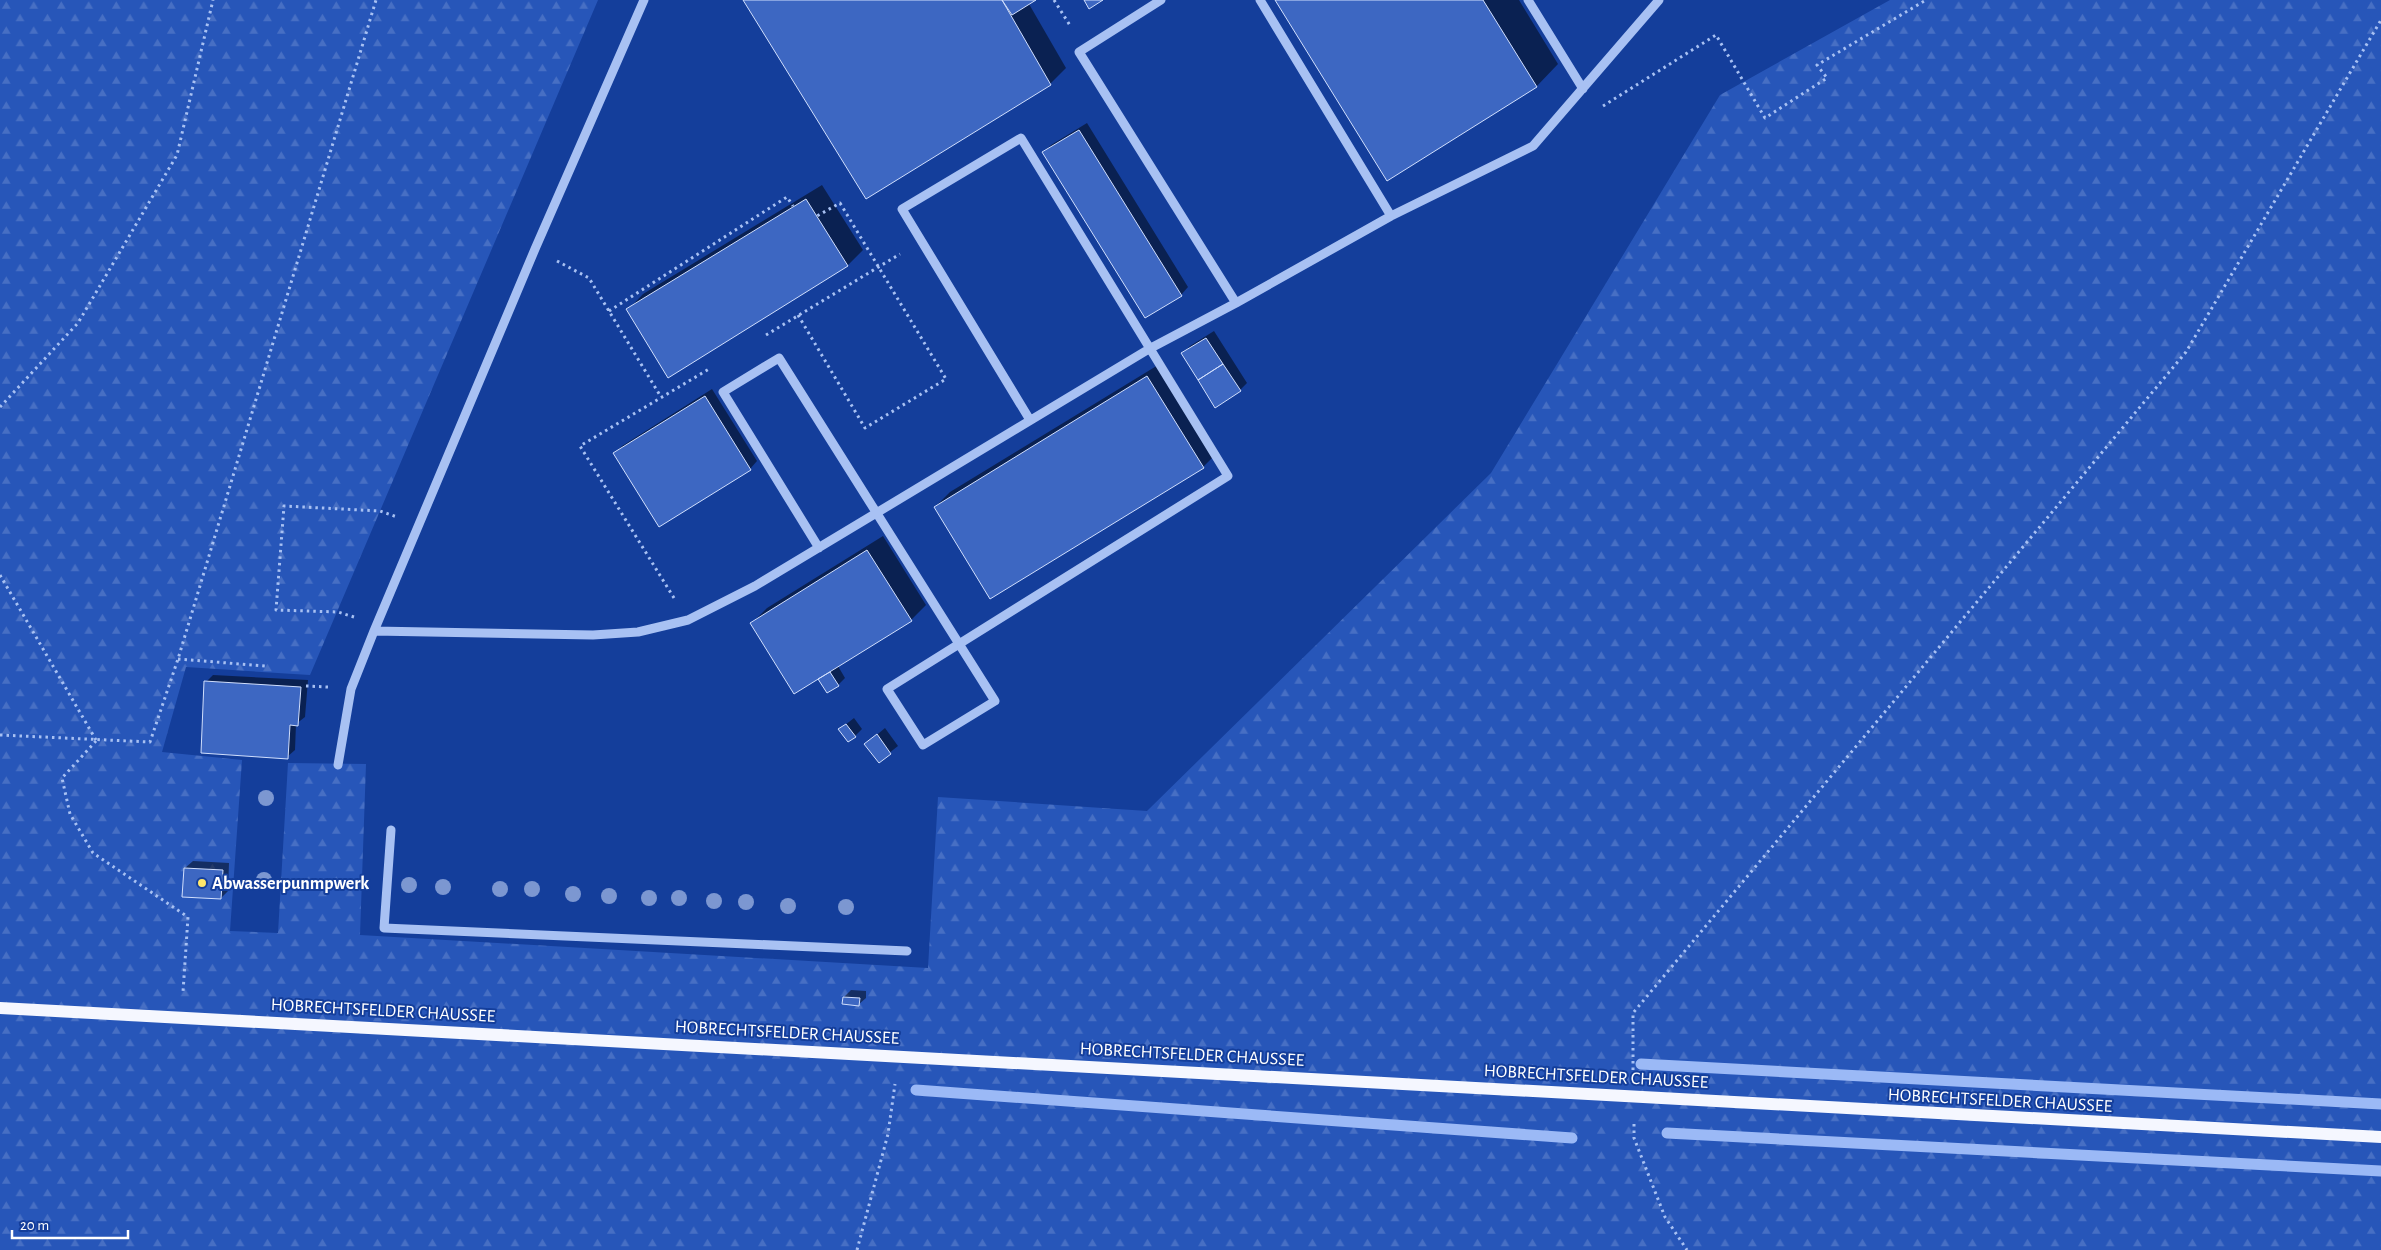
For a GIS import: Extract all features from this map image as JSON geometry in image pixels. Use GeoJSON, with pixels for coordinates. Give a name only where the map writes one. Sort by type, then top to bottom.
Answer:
{"type":"FeatureCollection","features":[{"type":"Feature","properties":{"kind":"main road","name":"HOBRECHTSFELDER CHAUSSEE"},"geometry":{"type":"LineString","coordinates":[[0,1008],[2381,1138]]}},
{"type":"Feature","properties":{"kind":"lane"},"geometry":{"type":"LineString","coordinates":[[338,765],[351,689],[375,627],[535,249],[644,0]]}},
{"type":"Feature","properties":{"kind":"lane"},"geometry":{"type":"LineString","coordinates":[[1161,0],[1079,52],[1236,303]]}},
{"type":"Feature","properties":{"kind":"lane"},"geometry":{"type":"LineString","coordinates":[[1260,0],[1391,216]]}},
{"type":"Feature","properties":{"kind":"lane"},"geometry":{"type":"LineString","coordinates":[[1528,0],[1583,89]]}},
{"type":"Feature","properties":{"kind":"lane"},"geometry":{"type":"LineString","coordinates":[[375,627],[593,636],[638,632],[688,620],[755,586],[1149,349],[1236,303],[1391,216],[1533,146],[1659,0]]}},
{"type":"Feature","properties":{"kind":"lane"},"geometry":{"type":"LineString","coordinates":[[819,548],[724,392],[779,358],[876,513],[959,644],[995,701],[923,745],[887,689],[959,644],[1228,476],[1021,138],[902,209],[1030,420]]}},
{"type":"Feature","properties":{"kind":"lane"},"geometry":{"type":"LineString","coordinates":[[391,830],[384,928],[907,951]]}},
{"type":"Feature","properties":{"kind":"path"},"geometry":{"type":"LineString","coordinates":[[0,407],[78,323],[177,155],[214,0]]}},
{"type":"Feature","properties":{"kind":"path"},"geometry":{"type":"LineString","coordinates":[[0,735],[150,742],[178,659],[376,0]]}},
{"type":"Feature","properties":{"kind":"path"},"geometry":{"type":"LineString","coordinates":[[1054,0],[1084,48]]}},
{"type":"Feature","properties":{"kind":"path"},"geometry":{"type":"LineString","coordinates":[[1583,89],[1595,110],[1716,35],[1765,118],[1826,78],[1818,65],[1926,0]]}},
{"type":"Feature","properties":{"kind":"path"},"geometry":{"type":"LineString","coordinates":[[1687,1250],[1664,1217],[1634,1138],[1633,1013],[2186,352],[2381,20]]}},
{"type":"Feature","properties":{"kind":"path"},"geometry":{"type":"LineString","coordinates":[[609,311],[787,197],[793,206]]}},
{"type":"Feature","properties":{"kind":"path"},"geometry":{"type":"LineString","coordinates":[[798,315],[865,428],[946,379],[840,202],[817,216]]}},
{"type":"Feature","properties":{"kind":"path"},"geometry":{"type":"LineString","coordinates":[[535,249],[589,278],[662,397]]}},
{"type":"Feature","properties":{"kind":"path"},"geometry":{"type":"LineString","coordinates":[[375,627],[338,612],[276,610],[284,506],[380,511],[418,526]]}},
{"type":"Feature","properties":{"kind":"path"},"geometry":{"type":"LineString","coordinates":[[0,575],[96,740]]}},
{"type":"Feature","properties":{"kind":"path"},"geometry":{"type":"LineString","coordinates":[[178,659],[264,666]]}},
{"type":"Feature","properties":{"kind":"path"},"geometry":{"type":"LineString","coordinates":[[96,740],[62,778],[70,814],[93,853],[188,917],[182,1018]]}},
{"type":"Feature","properties":{"kind":"path"},"geometry":{"type":"LineString","coordinates":[[858,1250],[888,1134],[899,1056]]}},
{"type":"Feature","properties":{"kind":"green space"},"geometry":{"type":"Polygon","coordinates":[[[0,0],[598,0],[310,675],[186,667],[162,752],[242,760],[230,931],[278,933],[288,763],[366,764],[360,935],[928,968],[938,797],[1147,811],[1491,473],[1720,95],[1890,0],[2381,0],[2381,1250],[0,1250],[0,0]]]}},
{"type":"Feature","properties":{"kind":"building"},"geometry":{"type":"Polygon","coordinates":[[[743,0],[1002,0],[1051,85],[866,199],[743,0]]]}},
{"type":"Feature","properties":{"kind":"building"},"geometry":{"type":"Polygon","coordinates":[[[1002,0],[1036,0],[1012,15],[1002,0]]]}},
{"type":"Feature","properties":{"kind":"building"},"geometry":{"type":"Polygon","coordinates":[[[1084,0],[1103,0],[1089,9],[1084,0]]]}},
{"type":"Feature","properties":{"kind":"building"},"geometry":{"type":"Polygon","coordinates":[[[1275,0],[1483,0],[1537,87],[1387,181],[1275,0]]]}},
{"type":"Feature","properties":{"kind":"building"},"geometry":{"type":"Polygon","coordinates":[[[1079,130],[1182,296],[1145,318],[1042,152],[1079,130]]]}},
{"type":"Feature","properties":{"kind":"building"},"geometry":{"type":"Polygon","coordinates":[[[806,199],[848,266],[668,378],[626,309],[806,199]]]}},
{"type":"Feature","properties":{"kind":"building"},"geometry":{"type":"Polygon","coordinates":[[[1206,338],[1223,364],[1198,380],[1181,353],[1206,338]]]}},
{"type":"Feature","properties":{"kind":"building"},"geometry":{"type":"Polygon","coordinates":[[[1223,364],[1241,391],[1215,408],[1198,380],[1223,364]]]}},
{"type":"Feature","properties":{"kind":"building"},"geometry":{"type":"Polygon","coordinates":[[[1147,376],[1204,468],[990,599],[934,507],[1147,376]]]}},
{"type":"Feature","properties":{"kind":"building"},"geometry":{"type":"Polygon","coordinates":[[[705,396],[751,470],[659,527],[613,453],[705,396]]]}},
{"type":"Feature","properties":{"kind":"building"},"geometry":{"type":"Polygon","coordinates":[[[867,550],[912,621],[794,694],[750,623],[867,550]]]}},
{"type":"Feature","properties":{"kind":"building"},"geometry":{"type":"Polygon","coordinates":[[[830,672],[839,686],[827,693],[818,679],[830,672]]]}},
{"type":"Feature","properties":{"kind":"building"},"geometry":{"type":"Polygon","coordinates":[[[204,681],[301,687],[298,726],[290,725],[288,759],[201,753],[204,681]]]}},
{"type":"Feature","properties":{"kind":"building"},"geometry":{"type":"Polygon","coordinates":[[[846,724],[856,737],[848,742],[838,729],[846,724]]]}},
{"type":"Feature","properties":{"kind":"building"},"geometry":{"type":"Polygon","coordinates":[[[877,734],[891,754],[879,763],[864,744],[877,734]]]}},
{"type":"Feature","properties":{"kind":"building","name":"Abwasserpunmpwerk"},"geometry":{"type":"Polygon","coordinates":[[[184,868],[223,870],[221,899],[182,897],[184,868]]]}},
{"type":"Feature","properties":{"kind":"building"},"geometry":{"type":"Polygon","coordinates":[[[843,997],[860,998],[859,1006],[842,1004],[843,997]]]}},
{"type":"Feature","properties":{"kind":"waterway"},"geometry":{"type":"LineString","coordinates":[[1641,1064],[2381,1104]]}},
{"type":"Feature","properties":{"kind":"waterway"},"geometry":{"type":"LineString","coordinates":[[916,1090],[1572,1138]]}},
{"type":"Feature","properties":{"kind":"waterway"},"geometry":{"type":"LineString","coordinates":[[1667,1133],[2381,1171]]}},
{"type":"Feature","properties":{"kind":"place","name":"Abwasserpunmpwerk"},"geometry":{"type":"Point","coordinates":[202,883]}}]}
